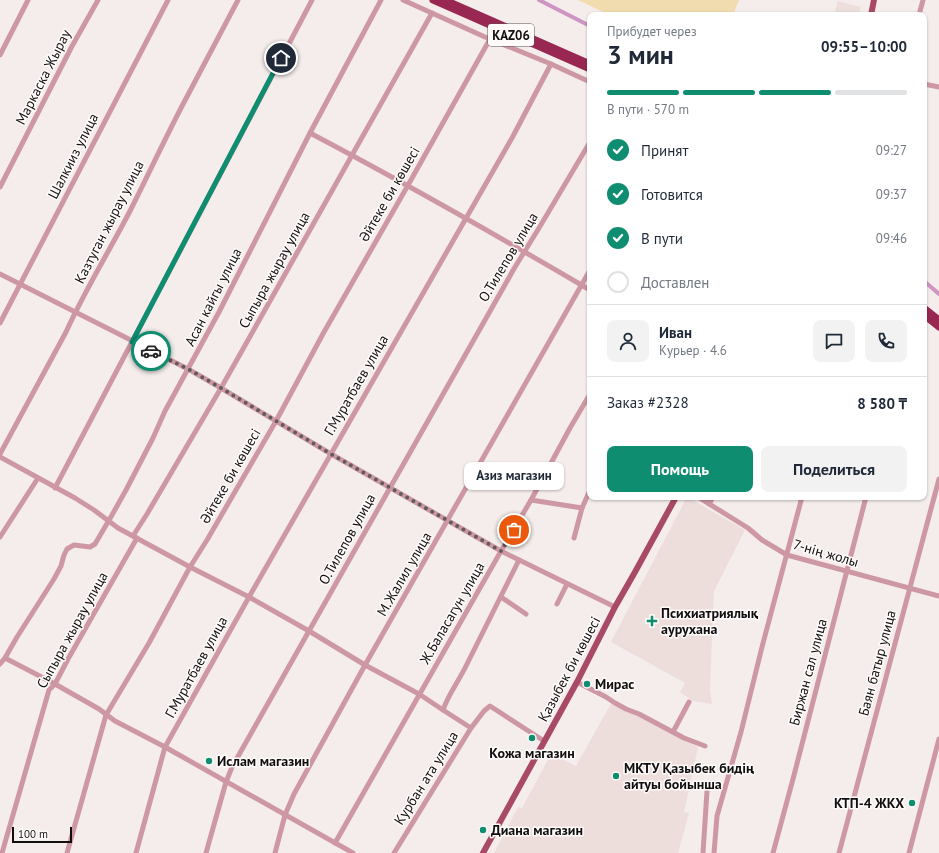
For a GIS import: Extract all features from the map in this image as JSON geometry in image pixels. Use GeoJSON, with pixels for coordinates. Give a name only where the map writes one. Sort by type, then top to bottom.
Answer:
{"type":"FeatureCollection","features":[{"type":"Feature","properties":{"kind":"highway","name":"KАZ06"},"geometry":{"type":"LineString","coordinates":[[433,0],[587,69]]}},
{"type":"Feature","properties":{"kind":"highway","name":"KАZ06"},"geometry":{"type":"LineString","coordinates":[[445,0],[587,63]]}},
{"type":"Feature","properties":{"kind":"highway"},"geometry":{"type":"LineString","coordinates":[[927,310],[939,320]]}},
{"type":"Feature","properties":{"kind":"highway"},"geometry":{"type":"LineString","coordinates":[[927,317],[939,327]]}},
{"type":"Feature","properties":{"kind":"main road"},"geometry":{"type":"LineString","coordinates":[[872,12],[874,0]]}},
{"type":"Feature","properties":{"kind":"main road","name":"Қазыбек би көшесі"},"geometry":{"type":"LineString","coordinates":[[483,853],[674,500]]}},
{"type":"Feature","properties":{"kind":"street"},"geometry":{"type":"LineString","coordinates":[[0,55],[28,0]]}},
{"type":"Feature","properties":{"kind":"street","name":"Маркаска Жырау"},"geometry":{"type":"LineString","coordinates":[[0,187],[71,48],[98,0]]}},
{"type":"Feature","properties":{"kind":"street","name":"Шалкииз улица"},"geometry":{"type":"LineString","coordinates":[[0,323],[168,0]]}},
{"type":"Feature","properties":{"kind":"street","name":"Казтуган жырау улица"},"geometry":{"type":"LineString","coordinates":[[0,456],[130,210],[184,102],[238,0]]}},
{"type":"Feature","properties":{"kind":"street"},"geometry":{"type":"LineString","coordinates":[[55,488],[312,0]]}},
{"type":"Feature","properties":{"kind":"street","name":"Асан кайгы улица"},"geometry":{"type":"LineString","coordinates":[[0,664],[61,566],[67,549],[74,545],[90,547],[95,544],[112,515],[153,438],[165,411],[225,300],[310,133],[381,0]]}},
{"type":"Feature","properties":{"kind":"street"},"geometry":{"type":"LineString","coordinates":[[403,0],[490,40],[551,64],[587,81]]}},
{"type":"Feature","properties":{"kind":"street"},"geometry":{"type":"LineString","coordinates":[[920,12],[923,0]]}},
{"type":"Feature","properties":{"kind":"street","name":"Сыпыра жырау улица"},"geometry":{"type":"LineString","coordinates":[[2,853],[49,690],[55,684],[147,514],[221,388],[432,13]]}},
{"type":"Feature","properties":{"kind":"street","name":"Әйтеке би көшесі"},"geometry":{"type":"LineString","coordinates":[[67,853],[106,715],[148,643],[190,566],[207,540],[276,421],[324,332],[490,40]]}},
{"type":"Feature","properties":{"kind":"street","name":"Г.Муратбаев улица"},"geometry":{"type":"LineString","coordinates":[[136,853],[165,747],[249,597],[512,138],[551,64]]}},
{"type":"Feature","properties":{"kind":"street"},"geometry":{"type":"LineString","coordinates":[[927,85],[939,87]]}},
{"type":"Feature","properties":{"kind":"street"},"geometry":{"type":"LineString","coordinates":[[310,133],[525,251],[587,288]]}},
{"type":"Feature","properties":{"kind":"street","name":"О.Тилепов улица"},"geometry":{"type":"LineString","coordinates":[[206,853],[226,782],[232,767],[514,267],[587,147]]}},
{"type":"Feature","properties":{"kind":"street"},"geometry":{"type":"LineString","coordinates":[[0,274],[188,369],[389,488],[501,551],[615,608]]}},
{"type":"Feature","properties":{"kind":"street","name":"М.Жалил улица"},"geometry":{"type":"LineString","coordinates":[[275,853],[285,815],[294,794],[365,665],[587,276]]}},
{"type":"Feature","properties":{"kind":"street","name":"Ж.Баласагун улица"},"geometry":{"type":"LineString","coordinates":[[335,843],[587,399]]}},
{"type":"Feature","properties":{"kind":"street"},"geometry":{"type":"LineString","coordinates":[[0,456],[75,498],[118,528],[249,597],[365,665],[419,694],[443,710]]}},
{"type":"Feature","properties":{"kind":"street"},"geometry":{"type":"LineString","coordinates":[[0,537],[38,478]]}},
{"type":"Feature","properties":{"kind":"street","name":"Баян батыр улица"},"geometry":{"type":"LineString","coordinates":[[840,853],[939,479]]}},
{"type":"Feature","properties":{"kind":"street"},"geometry":{"type":"LineString","coordinates":[[574,538],[582,508],[587,497]]}},
{"type":"Feature","properties":{"kind":"street"},"geometry":{"type":"LineString","coordinates":[[531,500],[582,508]]}},
{"type":"Feature","properties":{"kind":"street","name":"7-нің жолы"},"geometry":{"type":"LineString","coordinates":[[703,500],[748,528],[762,540],[786,555],[939,596]]}},
{"type":"Feature","properties":{"kind":"street"},"geometry":{"type":"LineString","coordinates":[[709,504],[711,500]]}},
{"type":"Feature","properties":{"kind":"street"},"geometry":{"type":"LineString","coordinates":[[714,853],[717,816],[741,732],[801,500]]}},
{"type":"Feature","properties":{"kind":"street","name":"Биржан сал улица"},"geometry":{"type":"LineString","coordinates":[[772,853],[793,779],[865,500]]}},
{"type":"Feature","properties":{"kind":"street","name":"Курбан ата улица"},"geometry":{"type":"LineString","coordinates":[[394,853],[470,728],[443,710],[519,560]]}},
{"type":"Feature","properties":{"kind":"street"},"geometry":{"type":"LineString","coordinates":[[557,604],[567,584]]}},
{"type":"Feature","properties":{"kind":"street"},"geometry":{"type":"LineString","coordinates":[[501,597],[526,614]]}},
{"type":"Feature","properties":{"kind":"street"},"geometry":{"type":"LineString","coordinates":[[5,658],[55,684],[99,709],[115,721],[165,747],[353,853]]}},
{"type":"Feature","properties":{"kind":"street"},"geometry":{"type":"LineString","coordinates":[[577,682],[620,706],[695,743],[705,746]]}},
{"type":"Feature","properties":{"kind":"street"},"geometry":{"type":"LineString","coordinates":[[673,732],[689,702]]}},
{"type":"Feature","properties":{"kind":"street"},"geometry":{"type":"LineString","coordinates":[[470,728],[490,706],[544,741]]}},
{"type":"Feature","properties":{"kind":"street"},"geometry":{"type":"LineString","coordinates":[[909,853],[939,739]]}},
{"type":"Feature","properties":{"kind":"street"},"geometry":{"type":"LineString","coordinates":[[703,853],[707,791]]}},
{"type":"Feature","properties":{"kind":"street"},"geometry":{"type":"LineString","coordinates":[[338,853],[340,846]]}},
{"type":"Feature","properties":{"kind":"shaded area"},"geometry":{"type":"Polygon","coordinates":[[[578,0],[739,0],[734,12],[604,12],[578,0]]]}},
{"type":"Feature","properties":{"kind":"shaded area"},"geometry":{"type":"Polygon","coordinates":[[[838,1],[861,7],[860,12],[835,12],[838,1]]]}},
{"type":"Feature","properties":{"kind":"shaded area"},"geometry":{"type":"Polygon","coordinates":[[[685,500],[692,500],[745,530],[714,591],[710,690],[712,704],[693,701],[680,692],[685,683],[611,642],[685,500]]]}},
{"type":"Feature","properties":{"kind":"shaded area","name":"МКТУ Қазыбек бидің айтуы бойынша"},"geometry":{"type":"Polygon","coordinates":[[[612,702],[698,747],[684,812],[689,813],[678,853],[494,853],[518,807],[522,808],[551,754],[576,766],[612,702]]]}},
{"type":"Feature","properties":{"kind":"waterway"},"geometry":{"type":"LineString","coordinates":[[539,0],[587,24]]}},
{"type":"Feature","properties":{"kind":"waterway"},"geometry":{"type":"LineString","coordinates":[[927,284],[939,294]]}},
{"type":"Feature","properties":{"kind":"way so far"},"geometry":{"type":"LineString","coordinates":[[151,351],[188,369],[331,454],[501,551],[514,530]]}},
{"type":"Feature","properties":{"kind":"place","name":"Азиз магазин"},"geometry":{"type":"Point","coordinates":[514,530]}},
{"type":"Feature","properties":{"kind":"place","name":"Психиатриялық аурухана"},"geometry":{"type":"Point","coordinates":[652,621]}},
{"type":"Feature","properties":{"kind":"place","name":"Мирас"},"geometry":{"type":"Point","coordinates":[587,684]}},
{"type":"Feature","properties":{"kind":"place","name":"Кожа магазин"},"geometry":{"type":"Point","coordinates":[532,738]}},
{"type":"Feature","properties":{"kind":"place","name":"Ислам магазин"},"geometry":{"type":"Point","coordinates":[209,761]}},
{"type":"Feature","properties":{"kind":"place","name":"МКТУ Қазыбек бидің айтуы бойынша"},"geometry":{"type":"Point","coordinates":[616,776]}},
{"type":"Feature","properties":{"kind":"place","name":"КТП-4 ЖКХ"},"geometry":{"type":"Point","coordinates":[912,803]}},
{"type":"Feature","properties":{"kind":"place","name":"Диана магазин"},"geometry":{"type":"Point","coordinates":[483,830]}},
{"type":"Feature","properties":{"kind":"route"},"geometry":{"type":"LineString","coordinates":[[151,351],[132,342],[281,58]]}}]}
